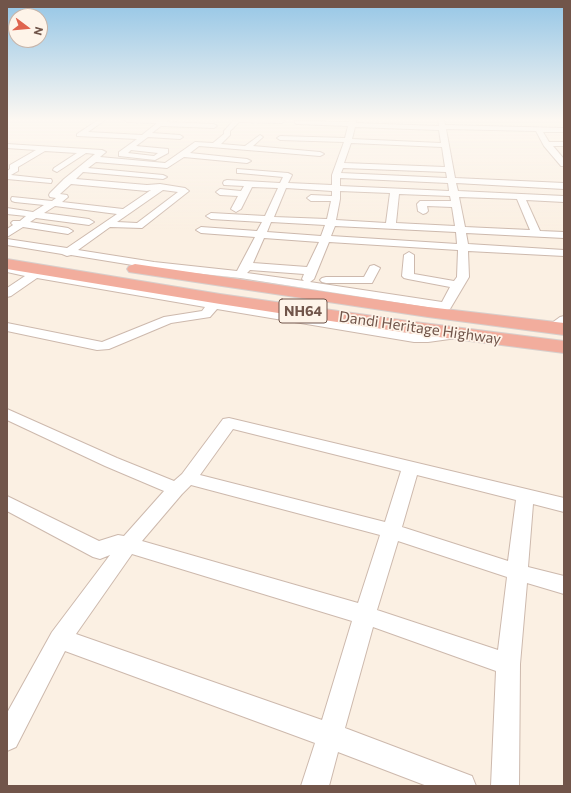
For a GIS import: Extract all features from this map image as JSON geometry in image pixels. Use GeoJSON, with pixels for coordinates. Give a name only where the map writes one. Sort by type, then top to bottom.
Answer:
{"type":"FeatureCollection","features":[{"type":"Feature","properties":{"kind":"highway","name":"NH64"},"geometry":{"type":"LineString","coordinates":[[7,250],[123,268],[159,269]]}},
{"type":"Feature","properties":{"kind":"highway","name":"NH64"},"geometry":{"type":"LineString","coordinates":[[7,264],[106,280],[141,289]]}},
{"type":"Feature","properties":{"kind":"highway","name":"Dandi Heritage Highway"},"geometry":{"type":"LineString","coordinates":[[159,269],[240,275],[468,329]]}},
{"type":"Feature","properties":{"kind":"highway"},"geometry":{"type":"LineString","coordinates":[[217,302],[240,275]]}},
{"type":"Feature","properties":{"kind":"highway","name":"Dandi Heritage Highway"},"geometry":{"type":"LineString","coordinates":[[141,289],[217,302],[468,329],[552,329],[564,347]]}},
{"type":"Feature","properties":{"kind":"street"},"geometry":{"type":"LineString","coordinates":[[7,175],[15,169],[13,167],[27,157]]}},
{"type":"Feature","properties":{"kind":"street"},"geometry":{"type":"LineString","coordinates":[[57,170],[75,157]]}},
{"type":"Feature","properties":{"kind":"street"},"geometry":{"type":"LineString","coordinates":[[96,157],[83,170],[53,195],[107,200]]}},
{"type":"Feature","properties":{"kind":"street"},"geometry":{"type":"LineString","coordinates":[[93,159],[167,166],[178,157]]}},
{"type":"Feature","properties":{"kind":"street"},"geometry":{"type":"LineString","coordinates":[[210,157],[247,161]]}},
{"type":"Feature","properties":{"kind":"street"},"geometry":{"type":"LineString","coordinates":[[308,278],[321,252],[324,239],[331,222],[336,199],[334,177],[342,157]]}},
{"type":"Feature","properties":{"kind":"street"},"geometry":{"type":"LineString","coordinates":[[339,165],[371,157]]}},
{"type":"Feature","properties":{"kind":"street"},"geometry":{"type":"LineString","coordinates":[[308,278],[446,306],[456,286],[463,277],[463,246],[446,157]]}},
{"type":"Feature","properties":{"kind":"street"},"geometry":{"type":"LineString","coordinates":[[67,253],[160,187],[167,178],[83,170]]}},
{"type":"Feature","properties":{"kind":"street"},"geometry":{"type":"LineString","coordinates":[[240,170],[288,175],[240,275],[368,281],[374,268]]}},
{"type":"Feature","properties":{"kind":"street"},"geometry":{"type":"LineString","coordinates":[[30,179],[45,171]]}},
{"type":"Feature","properties":{"kind":"street"},"geometry":{"type":"LineString","coordinates":[[7,175],[48,181]]}},
{"type":"Feature","properties":{"kind":"street"},"geometry":{"type":"LineString","coordinates":[[334,177],[564,186]]}},
{"type":"Feature","properties":{"kind":"street"},"geometry":{"type":"LineString","coordinates":[[67,182],[142,188],[160,187],[185,191],[139,226],[108,224]]}},
{"type":"Feature","properties":{"kind":"street"},"geometry":{"type":"LineString","coordinates":[[227,183],[564,199]]}},
{"type":"Feature","properties":{"kind":"street"},"geometry":{"type":"LineString","coordinates":[[236,209],[250,183]]}},
{"type":"Feature","properties":{"kind":"street"},"geometry":{"type":"LineString","coordinates":[[391,225],[395,190]]}},
{"type":"Feature","properties":{"kind":"street"},"geometry":{"type":"LineString","coordinates":[[220,192],[244,194]]}},
{"type":"Feature","properties":{"kind":"street"},"geometry":{"type":"LineString","coordinates":[[7,234],[34,215],[64,197]]}},
{"type":"Feature","properties":{"kind":"street"},"geometry":{"type":"LineString","coordinates":[[520,197],[536,233]]}},
{"type":"Feature","properties":{"kind":"street"},"geometry":{"type":"LineString","coordinates":[[312,198],[336,199]]}},
{"type":"Feature","properties":{"kind":"street"},"geometry":{"type":"LineString","coordinates":[[15,199],[119,212]]}},
{"type":"Feature","properties":{"kind":"street"},"geometry":{"type":"LineString","coordinates":[[424,211],[423,203],[455,204]]}},
{"type":"Feature","properties":{"kind":"street"},"geometry":{"type":"LineString","coordinates":[[7,211],[89,222]]}},
{"type":"Feature","properties":{"kind":"street"},"geometry":{"type":"LineString","coordinates":[[212,216],[564,235]]}},
{"type":"Feature","properties":{"kind":"street"},"geometry":{"type":"LineString","coordinates":[[7,222],[68,231]]}},
{"type":"Feature","properties":{"kind":"street"},"geometry":{"type":"LineString","coordinates":[[201,230],[324,239],[564,253]]}},
{"type":"Feature","properties":{"kind":"street"},"geometry":{"type":"LineString","coordinates":[[7,242],[159,269]]}},
{"type":"Feature","properties":{"kind":"street"},"geometry":{"type":"LineString","coordinates":[[408,255],[408,276],[456,286]]}},
{"type":"Feature","properties":{"kind":"street"},"geometry":{"type":"LineString","coordinates":[[7,269],[141,289]]}},
{"type":"Feature","properties":{"kind":"street"},"geometry":{"type":"LineString","coordinates":[[7,293],[35,274]]}},
{"type":"Feature","properties":{"kind":"street"},"geometry":{"type":"LineString","coordinates":[[7,327],[97,346],[104,346],[168,320],[203,315],[208,312],[217,302]]}},
{"type":"Feature","properties":{"kind":"street"},"geometry":{"type":"LineString","coordinates":[[7,414],[111,462],[182,483],[392,531],[517,572],[564,584]]}},
{"type":"Feature","properties":{"kind":"street"},"geometry":{"type":"LineString","coordinates":[[7,738],[60,639],[128,545],[182,483],[229,423],[564,505]]}},
{"type":"Feature","properties":{"kind":"street"},"geometry":{"type":"LineString","coordinates":[[315,786],[331,736],[364,615],[411,468]]}},
{"type":"Feature","properties":{"kind":"street"},"geometry":{"type":"LineString","coordinates":[[505,786],[508,664],[525,496]]}},
{"type":"Feature","properties":{"kind":"street"},"geometry":{"type":"LineString","coordinates":[[7,503],[100,552],[109,545],[118,543],[128,545],[364,615],[508,664]]}},
{"type":"Feature","properties":{"kind":"street"},"geometry":{"type":"LineString","coordinates":[[60,639],[331,736],[462,786]]}}]}
